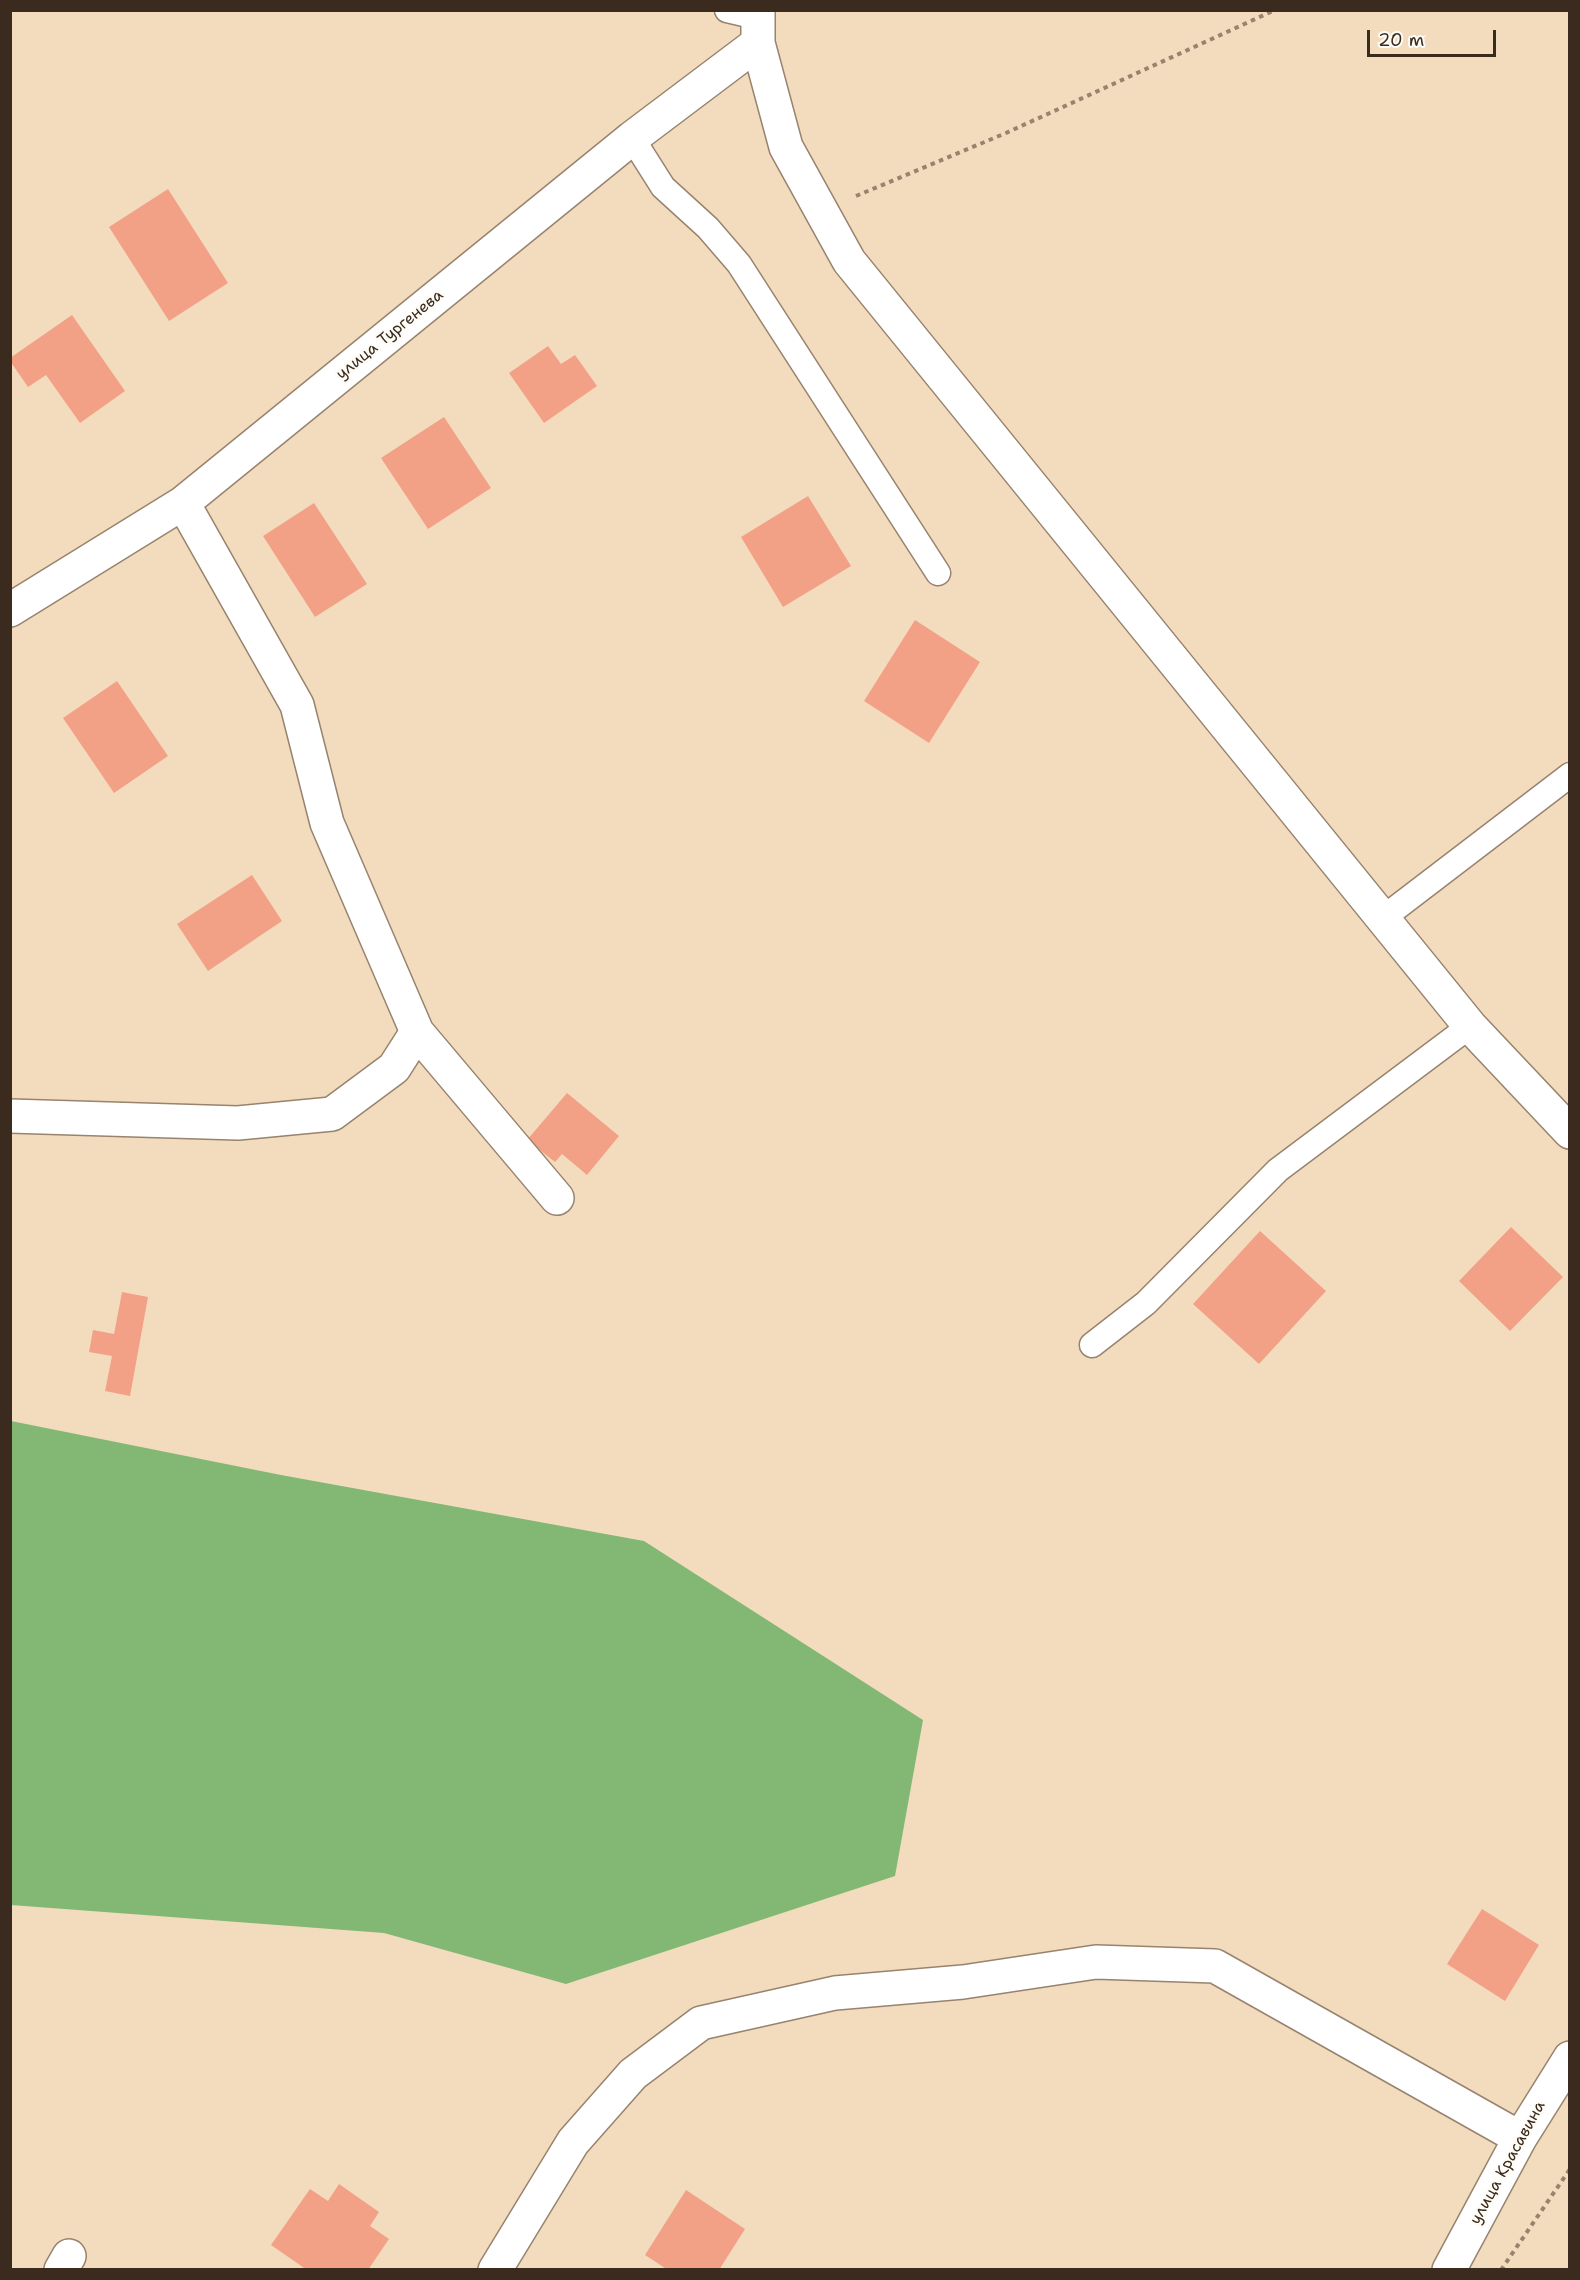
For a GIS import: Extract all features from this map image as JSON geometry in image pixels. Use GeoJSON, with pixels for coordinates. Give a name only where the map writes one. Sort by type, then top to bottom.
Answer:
{"type":"FeatureCollection","features":[{"type":"Feature","properties":{"kind":"street"},"geometry":{"type":"LineString","coordinates":[[750,20],[786,147],[849,261],[1470,1026],[1569,1132]]}},
{"type":"Feature","properties":{"kind":"street","name":"улица Тургенева"},"geometry":{"type":"LineString","coordinates":[[10,610],[183,503],[632,138],[750,20]]}},
{"type":"Feature","properties":{"kind":"street"},"geometry":{"type":"LineString","coordinates":[[183,503],[297,705],[327,823],[417,1032],[557,1198]]}},
{"type":"Feature","properties":{"kind":"street"},"geometry":{"type":"LineString","coordinates":[[10,1116],[238,1123],[332,1114],[394,1068],[417,1032]]}},
{"type":"Feature","properties":{"kind":"street"},"geometry":{"type":"LineString","coordinates":[[495,2270],[573,2142],[633,2074],[701,2023],[835,1993],[963,1982],[1096,1962],[1215,1966],[1520,2138]]}},
{"type":"Feature","properties":{"kind":"street","name":"улица Красавина"},"geometry":{"type":"LineString","coordinates":[[1449,2270],[1520,2138],[1569,2058]]}},
{"type":"Feature","properties":{"kind":"lane"},"geometry":{"type":"LineString","coordinates":[[632,138],[663,187],[708,228],[739,264],[938,573]]}},
{"type":"Feature","properties":{"kind":"lane"},"geometry":{"type":"LineString","coordinates":[[1383,918],[1569,775]]}},
{"type":"Feature","properties":{"kind":"lane"},"geometry":{"type":"LineString","coordinates":[[1092,1345],[1146,1303],[1278,1170],[1470,1026]]}},
{"type":"Feature","properties":{"kind":"path"},"geometry":{"type":"LineString","coordinates":[[821,211],[1006,133],[1275,10]]}},
{"type":"Feature","properties":{"kind":"path"},"geometry":{"type":"LineString","coordinates":[[1501,2270],[1569,2169]]}},
{"type":"Feature","properties":{"kind":"green space"},"geometry":{"type":"Polygon","coordinates":[[[11,1421],[281,1475],[644,1541],[923,1720],[895,1876],[566,1984],[384,1933],[11,1905],[11,1421]]]}},
{"type":"Feature","properties":{"kind":"building"},"geometry":{"type":"Polygon","coordinates":[[[168,189],[228,283],[169,321],[109,227],[168,189]]]}},
{"type":"Feature","properties":{"kind":"building"},"geometry":{"type":"Polygon","coordinates":[[[72,315],[125,391],[80,423],[46,375],[28,387],[10,361],[10,358],[72,315]]]}},
{"type":"Feature","properties":{"kind":"building"},"geometry":{"type":"Polygon","coordinates":[[[548,346],[561,364],[575,355],[597,386],[544,423],[509,373],[548,346]]]}},
{"type":"Feature","properties":{"kind":"building"},"geometry":{"type":"Polygon","coordinates":[[[444,417],[491,488],[428,529],[381,458],[444,417]]]}},
{"type":"Feature","properties":{"kind":"building"},"geometry":{"type":"Polygon","coordinates":[[[808,496],[851,566],[783,607],[741,537],[808,496]]]}},
{"type":"Feature","properties":{"kind":"building"},"geometry":{"type":"Polygon","coordinates":[[[314,503],[367,584],[315,617],[263,536],[314,503]]]}},
{"type":"Feature","properties":{"kind":"building"},"geometry":{"type":"Polygon","coordinates":[[[915,620],[980,662],[929,743],[864,701],[915,620]]]}},
{"type":"Feature","properties":{"kind":"building"},"geometry":{"type":"Polygon","coordinates":[[[117,681],[168,756],[114,793],[63,718],[117,681]]]}},
{"type":"Feature","properties":{"kind":"building"},"geometry":{"type":"Polygon","coordinates":[[[252,875],[282,921],[208,971],[177,924],[252,875]]]}},
{"type":"Feature","properties":{"kind":"building"},"geometry":{"type":"Polygon","coordinates":[[[567,1093],[619,1136],[587,1175],[562,1154],[555,1162],[527,1140],[567,1093]]]}},
{"type":"Feature","properties":{"kind":"building"},"geometry":{"type":"Polygon","coordinates":[[[1511,1227],[1563,1277],[1510,1331],[1459,1281],[1511,1227]]]}},
{"type":"Feature","properties":{"kind":"building"},"geometry":{"type":"Polygon","coordinates":[[[1260,1231],[1326,1291],[1259,1364],[1193,1304],[1260,1231]]]}},
{"type":"Feature","properties":{"kind":"building"},"geometry":{"type":"Polygon","coordinates":[[[122,1292],[148,1297],[130,1396],[105,1391],[112,1356],[89,1352],[93,1330],[114,1334],[122,1292]]]}},
{"type":"Feature","properties":{"kind":"building"},"geometry":{"type":"Polygon","coordinates":[[[1482,1909],[1539,1945],[1505,2001],[1447,1964],[1482,1909]]]}},
{"type":"Feature","properties":{"kind":"building"},"geometry":{"type":"Polygon","coordinates":[[[339,2184],[379,2212],[370,2226],[389,2239],[368,2270],[307,2270],[271,2245],[310,2189],[328,2201],[339,2184]]]}},
{"type":"Feature","properties":{"kind":"building"},"geometry":{"type":"Polygon","coordinates":[[[686,2190],[745,2229],[719,2270],[668,2270],[645,2255],[686,2190]]]}}]}
